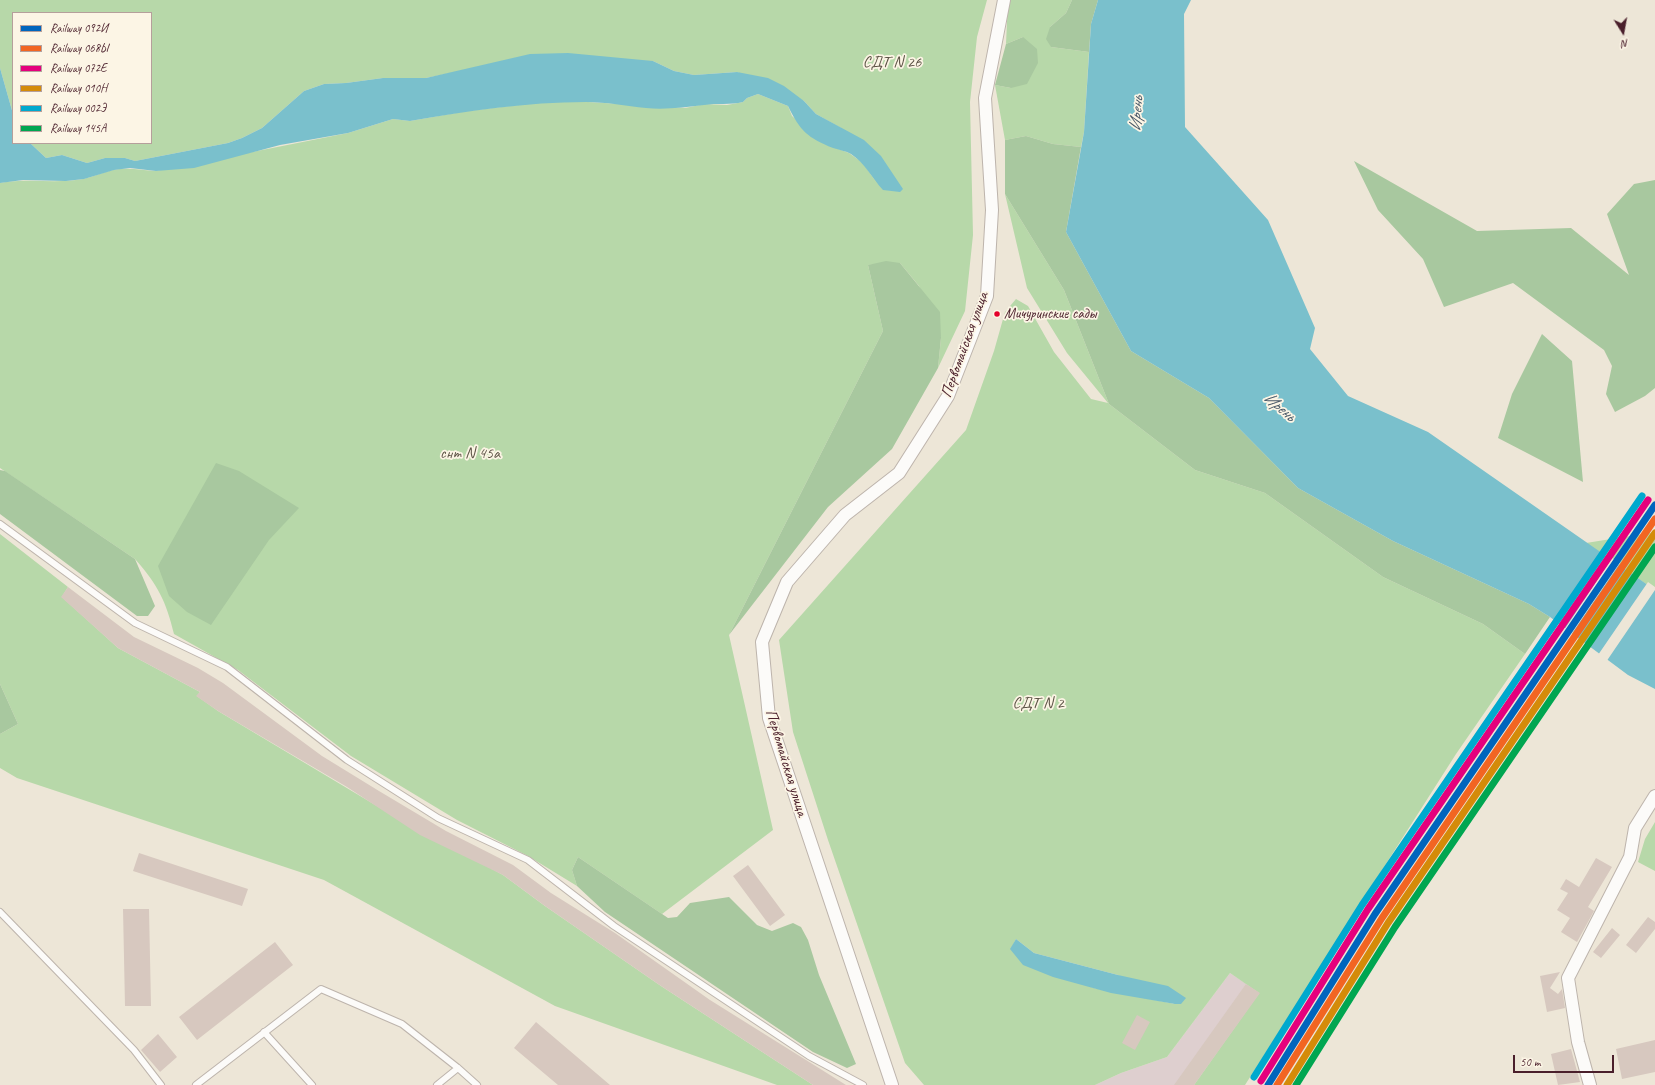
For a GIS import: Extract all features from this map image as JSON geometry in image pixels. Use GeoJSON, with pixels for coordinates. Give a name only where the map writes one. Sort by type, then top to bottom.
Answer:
{"type":"FeatureCollection","features":[{"type":"Feature","properties":{"kind":"street","name":"Первомайская улица"},"geometry":{"type":"LineString","coordinates":[[892,1085],[769,718],[762,642],[787,582],[845,515],[899,473],[948,396],[987,296],[992,210],[986,98],[1004,0]]}},
{"type":"Feature","properties":{"kind":"street"},"geometry":{"type":"LineString","coordinates":[[1590,1085],[1578,1042],[1568,978],[1630,857],[1635,828],[1655,796]]}},
{"type":"Feature","properties":{"kind":"lane"},"geometry":{"type":"LineString","coordinates":[[0,524],[134,623],[226,667],[347,760],[438,818],[528,860],[620,930],[809,1056],[863,1085]]}},
{"type":"Feature","properties":{"kind":"lane"},"geometry":{"type":"LineString","coordinates":[[0,912],[134,1050],[161,1085]]}},
{"type":"Feature","properties":{"kind":"lane"},"geometry":{"type":"LineString","coordinates":[[196,1085],[321,989],[402,1024],[458,1068],[476,1085]]}},
{"type":"Feature","properties":{"kind":"lane"},"geometry":{"type":"LineString","coordinates":[[264,1032],[312,1085]]}},
{"type":"Feature","properties":{"kind":"lane"},"geometry":{"type":"LineString","coordinates":[[437,1085],[458,1068]]}},
{"type":"Feature","properties":{"kind":"shaded area"},"geometry":{"type":"Polygon","coordinates":[[[1230,973],[1260,993],[1194,1085],[1095,1085],[1121,1073],[1167,1057],[1230,973]]]}},
{"type":"Feature","properties":{"kind":"green space","name":"снт N 45а"},"geometry":{"type":"Polygon","coordinates":[[[0,0],[987,0],[977,37],[970,102],[973,235],[965,311],[938,368],[941,338],[919,286],[900,263],[868,265],[883,331],[729,635],[773,830],[662,914],[578,857],[572,870],[577,886],[528,856],[457,820],[351,756],[238,670],[174,634],[168,612],[160,594],[150,577],[135,559],[0,468],[0,183],[73,180],[87,178],[118,169],[156,171],[348,133],[393,119],[410,121],[467,111],[544,102],[588,102],[685,108],[705,104],[727,105],[743,102],[747,98],[758,94],[788,106],[792,116],[825,144],[849,153],[863,163],[876,182],[841,128],[816,114],[804,101],[737,72],[694,75],[674,71],[653,61],[456,72],[426,78],[383,78],[346,83],[324,84],[304,91],[262,128],[228,143],[135,161],[125,158],[105,158],[87,163],[62,155],[46,158],[31,144],[152,144],[152,12],[12,12],[12,110],[0,68],[0,0]]]}},
{"type":"Feature","properties":{"kind":"green space"},"geometry":{"type":"Polygon","coordinates":[[[1008,0],[1072,0],[1066,13],[1050,27],[1051,47],[1089,52],[1084,132],[1081,147],[1053,144],[1026,136],[1005,140],[995,85],[1011,88],[1023,37],[1006,44],[1008,0]]]}},
{"type":"Feature","properties":{"kind":"green space"},"geometry":{"type":"Polygon","coordinates":[[[1072,0],[1098,0],[1091,24],[1089,52],[1051,47],[1046,39],[1050,27],[1066,13],[1072,0]]]}},
{"type":"Feature","properties":{"kind":"green space"},"geometry":{"type":"Polygon","coordinates":[[[1023,37],[1037,49],[1038,63],[1027,84],[1011,88],[995,85],[1006,44],[1023,37]]]}},
{"type":"Feature","properties":{"kind":"green space"},"geometry":{"type":"Polygon","coordinates":[[[1026,136],[1053,144],[1081,147],[1066,232],[1131,351],[1209,398],[1298,488],[1393,541],[1529,604],[1550,617],[1525,654],[1483,624],[1383,577],[1265,493],[1195,470],[1109,404],[1064,290],[1005,194],[1005,140],[1026,136]]]}},
{"type":"Feature","properties":{"kind":"green space"},"geometry":{"type":"Polygon","coordinates":[[[1354,161],[1477,231],[1571,228],[1629,275],[1607,214],[1634,184],[1655,180],[1655,388],[1645,396],[1615,412],[1606,394],[1612,366],[1604,350],[1513,283],[1444,307],[1423,259],[1378,210],[1354,161]]]}},
{"type":"Feature","properties":{"kind":"green space","name":"СДТ N 2"},"geometry":{"type":"Polygon","coordinates":[[[1005,194],[1064,290],[1109,404],[1195,470],[1265,493],[1383,577],[1483,624],[1525,654],[1456,754],[1245,1085],[1194,1085],[1259,993],[1230,973],[1167,1057],[1121,1073],[1095,1085],[924,1085],[905,1063],[828,840],[793,732],[779,640],[966,430],[994,351],[1005,312],[1016,299],[1028,306],[1054,352],[1091,399],[1108,403],[1067,353],[1027,288],[1005,194]],[[1016,939],[1011,949],[1078,982],[1094,988],[1175,1004],[1118,975],[1034,953],[1016,939]]]}},
{"type":"Feature","properties":{"kind":"green space"},"geometry":{"type":"Polygon","coordinates":[[[886,261],[900,263],[940,312],[941,338],[938,368],[892,449],[828,507],[729,635],[883,331],[868,265],[886,261]]]}},
{"type":"Feature","properties":{"kind":"green space"},"geometry":{"type":"Polygon","coordinates":[[[1542,334],[1572,361],[1583,482],[1498,438],[1512,394],[1542,334]]]}},
{"type":"Feature","properties":{"kind":"green space"},"geometry":{"type":"Polygon","coordinates":[[[216,463],[239,471],[299,508],[269,540],[211,625],[187,612],[169,596],[158,566],[216,463]]]}},
{"type":"Feature","properties":{"kind":"green space"},"geometry":{"type":"Polygon","coordinates":[[[0,470],[5,471],[135,559],[155,606],[148,616],[137,616],[0,514],[0,470]]]}},
{"type":"Feature","properties":{"kind":"green space"},"geometry":{"type":"Polygon","coordinates":[[[1655,532],[1655,590],[1586,543],[1655,532]]]}},
{"type":"Feature","properties":{"kind":"green space"},"geometry":{"type":"Polygon","coordinates":[[[0,534],[68,587],[62,597],[118,648],[200,692],[197,696],[218,711],[387,812],[503,875],[545,906],[661,986],[813,1085],[777,1085],[555,1006],[324,880],[17,778],[0,768],[0,734],[18,724],[0,684],[0,534]]]}},
{"type":"Feature","properties":{"kind":"green space"},"geometry":{"type":"Polygon","coordinates":[[[0,684],[18,724],[0,734],[0,684]]]}},
{"type":"Feature","properties":{"kind":"green space"},"geometry":{"type":"Polygon","coordinates":[[[1655,822],[1655,871],[1638,862],[1645,839],[1655,822]]]}},
{"type":"Feature","properties":{"kind":"green space"},"geometry":{"type":"Polygon","coordinates":[[[578,857],[668,918],[677,917],[690,903],[729,897],[757,925],[772,931],[793,923],[801,927],[808,940],[819,975],[856,1064],[847,1068],[813,1052],[605,912],[577,886],[572,870],[578,857]]]}},
{"type":"Feature","properties":{"kind":"water","name":"Ирень"},"geometry":{"type":"Polygon","coordinates":[[[1098,0],[1191,0],[1184,14],[1185,127],[1268,220],[1315,328],[1310,349],[1348,396],[1428,432],[1655,590],[1655,689],[1628,675],[1550,617],[1529,604],[1393,541],[1298,488],[1209,398],[1131,351],[1066,232],[1084,132],[1091,24],[1098,0]]]}},
{"type":"Feature","properties":{"kind":"water"},"geometry":{"type":"Polygon","coordinates":[[[568,53],[653,61],[674,71],[694,75],[737,72],[768,78],[784,86],[804,101],[816,114],[864,140],[881,156],[903,189],[900,192],[883,190],[856,158],[849,153],[817,141],[801,128],[788,106],[758,94],[738,103],[709,104],[661,109],[608,103],[564,102],[498,108],[410,121],[393,119],[348,133],[280,145],[194,168],[156,171],[130,168],[114,170],[84,179],[66,181],[23,180],[0,183],[0,68],[12,110],[12,144],[31,144],[46,158],[62,155],[87,163],[105,158],[125,158],[135,161],[228,143],[262,128],[304,91],[324,84],[346,83],[383,78],[426,78],[530,54],[568,53]]]}},
{"type":"Feature","properties":{"kind":"water"},"geometry":{"type":"Polygon","coordinates":[[[1016,939],[1034,953],[1118,975],[1168,986],[1186,998],[1181,1004],[1175,1004],[1111,993],[1053,977],[1023,965],[1010,949],[1016,939]]]}},
{"type":"Feature","properties":{"kind":"pier"},"geometry":{"type":"Polygon","coordinates":[[[1612,558],[1620,563],[1571,635],[1564,630],[1612,558]]]}},
{"type":"Feature","properties":{"kind":"pier"},"geometry":{"type":"Polygon","coordinates":[[[1648,582],[1655,587],[1655,590],[1606,662],[1598,655],[1648,582]]]}},
{"type":"Feature","properties":{"kind":"building"},"geometry":{"type":"Polygon","coordinates":[[[68,587],[134,637],[198,668],[223,683],[322,756],[446,831],[513,865],[551,893],[615,933],[710,1000],[846,1085],[813,1085],[661,986],[545,906],[503,875],[420,835],[347,787],[218,711],[196,696],[200,692],[118,648],[61,597],[68,587]]]}},
{"type":"Feature","properties":{"kind":"building"},"geometry":{"type":"Polygon","coordinates":[[[139,853],[248,889],[242,906],[133,871],[139,853]]]}},
{"type":"Feature","properties":{"kind":"building"},"geometry":{"type":"Polygon","coordinates":[[[1596,858],[1612,867],[1588,907],[1594,911],[1577,942],[1561,932],[1570,918],[1557,910],[1568,893],[1560,889],[1566,879],[1579,887],[1596,858]]]}},
{"type":"Feature","properties":{"kind":"building"},"geometry":{"type":"Polygon","coordinates":[[[748,865],[785,915],[770,926],[733,876],[748,865]]]}},
{"type":"Feature","properties":{"kind":"building"},"geometry":{"type":"Polygon","coordinates":[[[123,909],[149,909],[151,1006],[125,1006],[123,909]]]}},
{"type":"Feature","properties":{"kind":"building"},"geometry":{"type":"Polygon","coordinates":[[[1648,917],[1655,922],[1655,929],[1636,953],[1626,945],[1648,917]]]}},
{"type":"Feature","properties":{"kind":"building"},"geometry":{"type":"Polygon","coordinates":[[[1612,928],[1620,935],[1601,958],[1593,952],[1612,928]]]}},
{"type":"Feature","properties":{"kind":"building"},"geometry":{"type":"Polygon","coordinates":[[[275,942],[293,965],[197,1040],[179,1017],[275,942]]]}},
{"type":"Feature","properties":{"kind":"building"},"geometry":{"type":"Polygon","coordinates":[[[1560,972],[1550,988],[1558,994],[1562,989],[1565,1008],[1547,1012],[1540,976],[1560,972]]]}},
{"type":"Feature","properties":{"kind":"building"},"geometry":{"type":"Polygon","coordinates":[[[1246,984],[1260,993],[1194,1085],[1174,1085],[1246,984]]]}},
{"type":"Feature","properties":{"kind":"building"},"geometry":{"type":"Polygon","coordinates":[[[1137,1015],[1150,1022],[1135,1050],[1122,1043],[1137,1015]]]}},
{"type":"Feature","properties":{"kind":"building"},"geometry":{"type":"Polygon","coordinates":[[[536,1022],[610,1085],[558,1085],[514,1048],[536,1022]]]}},
{"type":"Feature","properties":{"kind":"building"},"geometry":{"type":"Polygon","coordinates":[[[158,1034],[177,1057],[160,1072],[141,1050],[158,1034]]]}},
{"type":"Feature","properties":{"kind":"building"},"geometry":{"type":"Polygon","coordinates":[[[1655,1040],[1655,1072],[1622,1079],[1616,1049],[1655,1040]]]}},
{"type":"Feature","properties":{"kind":"building"},"geometry":{"type":"Polygon","coordinates":[[[1571,1049],[1580,1082],[1558,1085],[1551,1054],[1571,1049]]]}},
{"type":"Feature","properties":{"kind":"rail line","name":"002Э"},"geometry":{"type":"LineString","coordinates":[[1254,1077],[1362,905],[1642,496]]}},
{"type":"Feature","properties":{"kind":"rail line","name":"072Е"},"geometry":{"type":"LineString","coordinates":[[1261,1081],[1368,909],[1648,500]]}},
{"type":"Feature","properties":{"kind":"rail line","name":"092И"},"geometry":{"type":"LineString","coordinates":[[1268,1085],[1375,914],[1655,505]]}},
{"type":"Feature","properties":{"kind":"rail line","name":"068Ы"},"geometry":{"type":"LineString","coordinates":[[1277,1085],[1382,918],[1655,519]]}},
{"type":"Feature","properties":{"kind":"rail line","name":"010Н"},"geometry":{"type":"LineString","coordinates":[[1287,1085],[1388,923],[1655,533]]}},
{"type":"Feature","properties":{"kind":"rail line","name":"145А"},"geometry":{"type":"LineString","coordinates":[[1296,1085],[1395,927],[1655,547]]}},
{"type":"Feature","properties":{"kind":"place","name":"Мичуринские сады"},"geometry":{"type":"Point","coordinates":[997,314]}},
{"type":"Feature","properties":{"kind":"park label","name":"СДТ N 26"},"geometry":{"type":"Point","coordinates":[892,63]}}]}
